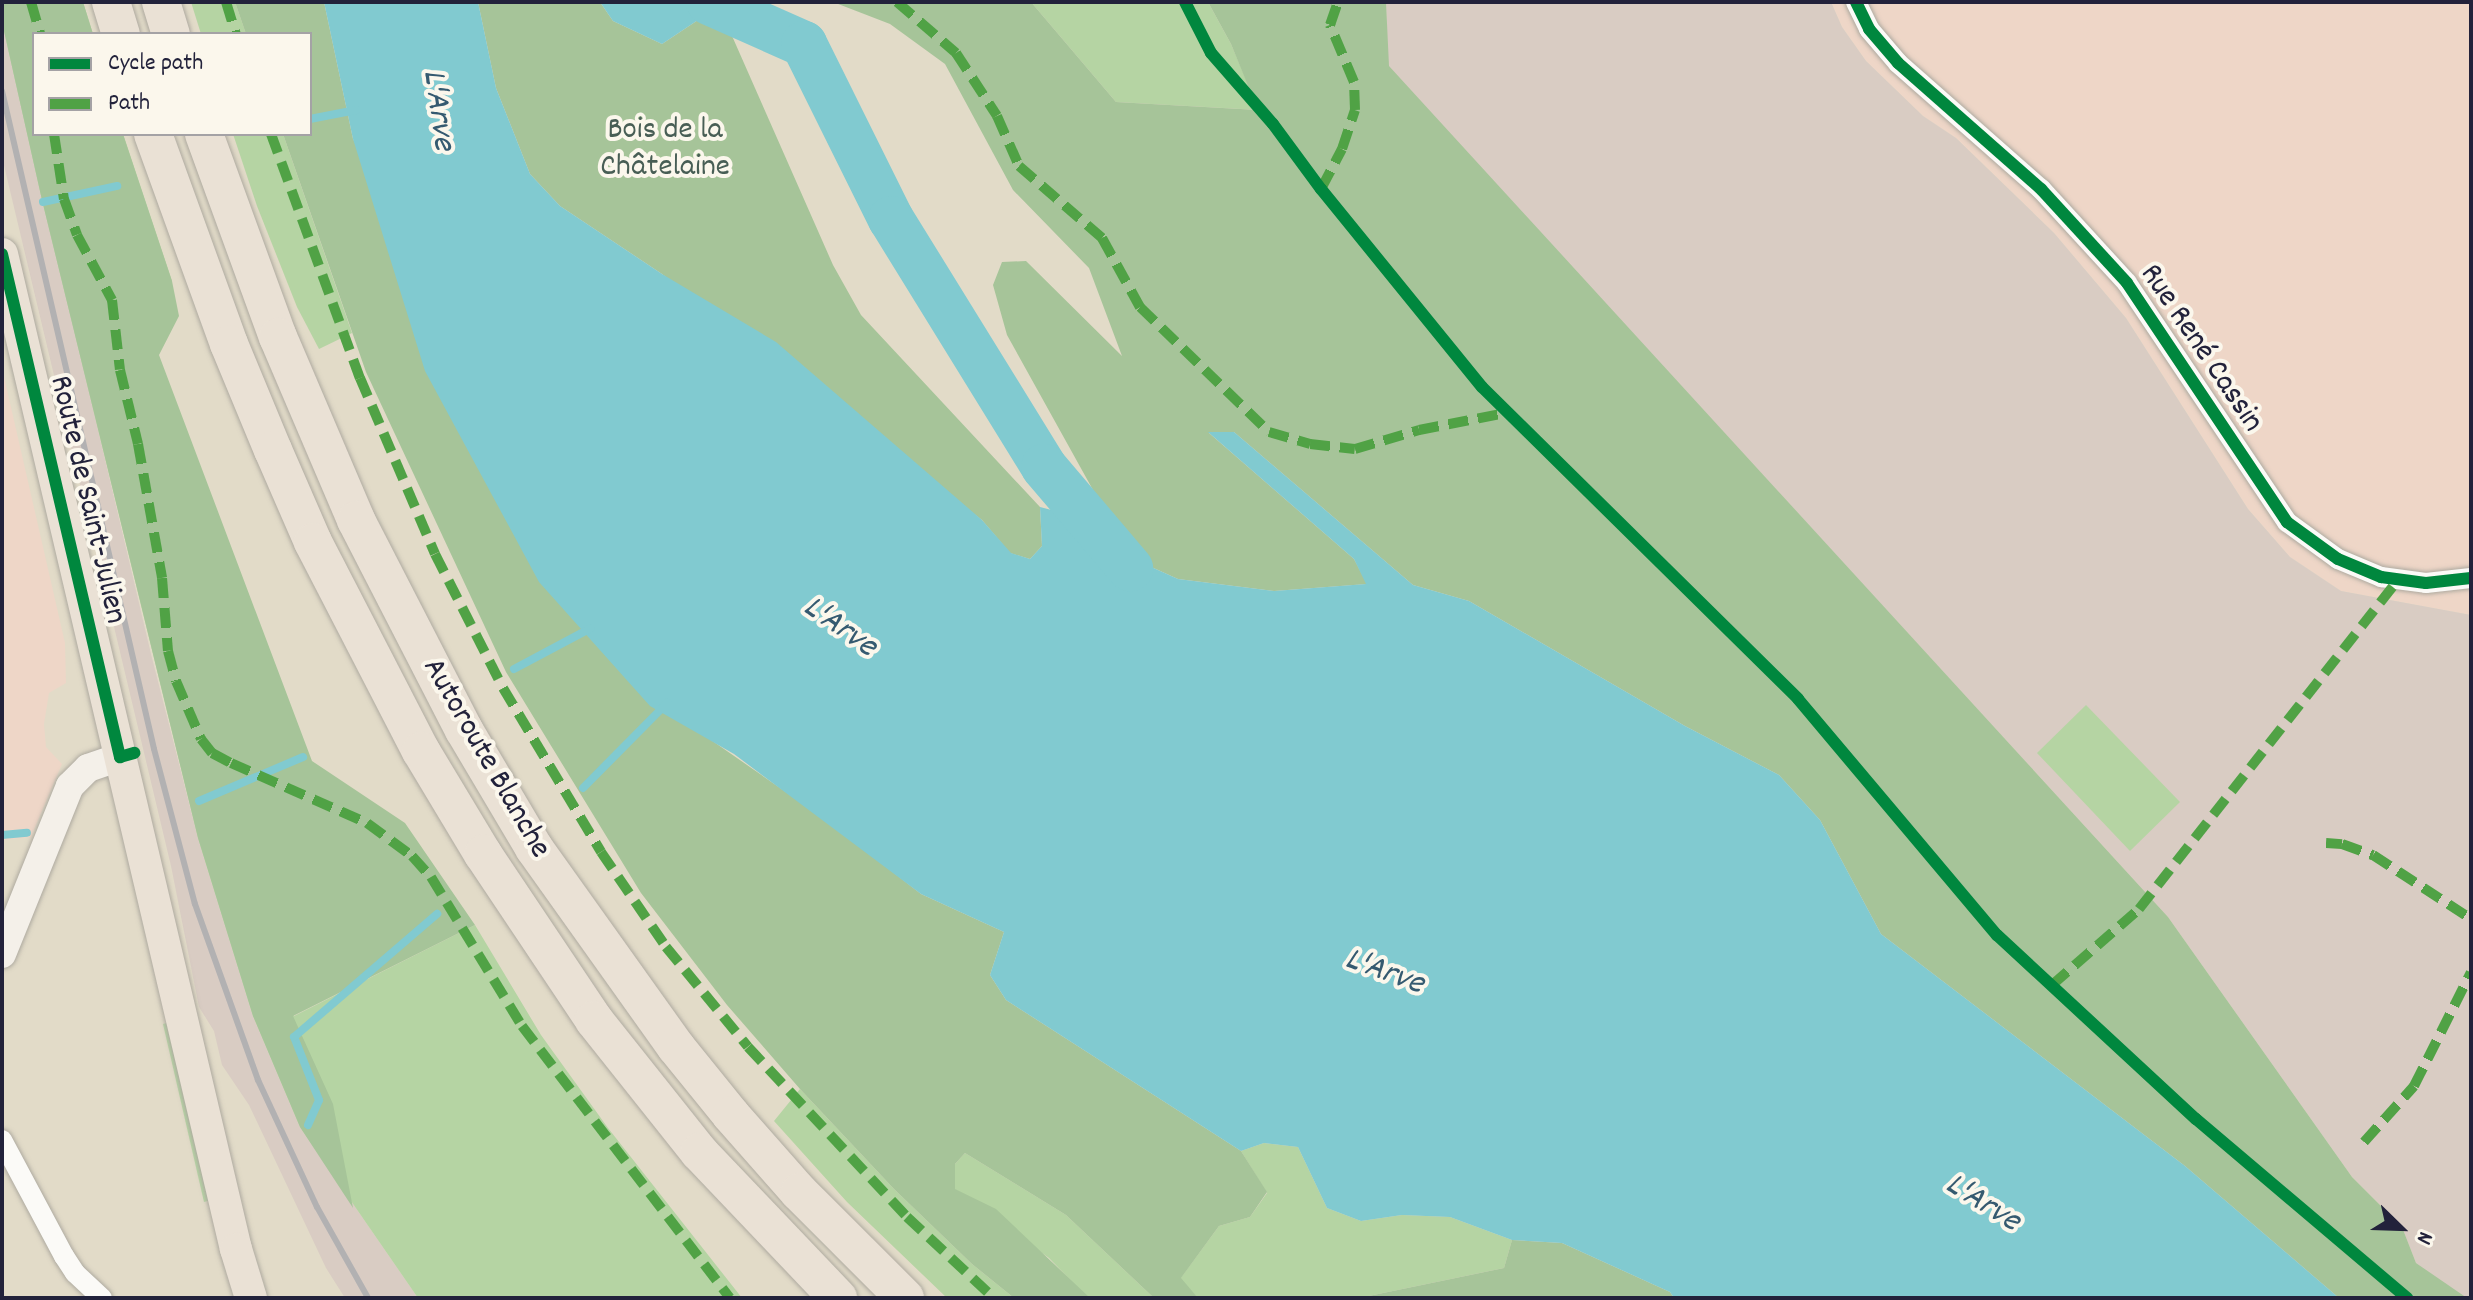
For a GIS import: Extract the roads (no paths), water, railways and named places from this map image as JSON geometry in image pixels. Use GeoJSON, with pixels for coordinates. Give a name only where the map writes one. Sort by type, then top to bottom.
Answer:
{"type":"FeatureCollection","features":[{"type":"Feature","properties":{"kind":"highway"},"geometry":{"type":"LineString","coordinates":[[111,2],[120,32]]}},
{"type":"Feature","properties":{"kind":"highway"},"geometry":{"type":"LineString","coordinates":[[161,2],[170,32]]}},
{"type":"Feature","properties":{"kind":"highway","name":"Autoroute Blanche"},"geometry":{"type":"LineString","coordinates":[[154,136],[229,344],[279,463],[344,604],[421,751],[500,881],[594,1020],[699,1152],[838,1298]]}},
{"type":"Feature","properties":{"kind":"highway","name":"Autoroute Blanche"},"geometry":{"type":"LineString","coordinates":[[205,136],[278,337],[356,520],[464,730],[534,848],[658,1023],[731,1115],[799,1192],[905,1298]]}},
{"type":"Feature","properties":{"kind":"main road","name":"Route de Saint-Julien"},"geometry":{"type":"LineString","coordinates":[[2,254],[236,1249],[251,1298]]}},
{"type":"Feature","properties":{"kind":"main road","name":"Route de Saint-Julien"},"geometry":{"type":"LineString","coordinates":[[236,1249],[239,1298]]}},
{"type":"Feature","properties":{"kind":"street","name":"Rue René Cassin"},"geometry":{"type":"LineString","coordinates":[[1856,2],[1869,29],[1898,63],[2041,189],[2127,283],[2287,522],[2338,559],[2381,577],[2426,583],[2471,578]]}},
{"type":"Feature","properties":{"kind":"street"},"geometry":{"type":"LineString","coordinates":[[2,954],[70,786],[88,768],[120,757]]}},
{"type":"Feature","properties":{"kind":"street"},"geometry":{"type":"LineString","coordinates":[[2,1140],[64,1256],[75,1273],[102,1298]]}},
{"type":"Feature","properties":{"kind":"water"},"geometry":{"type":"Polygon","coordinates":[[[324,2],[478,2],[496,88],[530,174],[560,206],[662,274],[776,342],[982,520],[1011,553],[1030,559],[1042,546],[1040,507],[1113,526],[1138,561],[1178,579],[1274,591],[1366,584],[1354,559],[1208,432],[1234,432],[1413,585],[1469,601],[1685,726],[1779,775],[1820,820],[1881,934],[2185,1166],[2339,1298],[1674,1298],[1670,1292],[1562,1243],[1512,1240],[1450,1217],[1402,1215],[1361,1221],[1327,1208],[1298,1147],[1264,1143],[1241,1151],[1006,1000],[990,975],[1004,932],[921,894],[734,754],[650,706],[539,582],[425,371],[353,139],[324,2]]]}},
{"type":"Feature","properties":{"kind":"water"},"geometry":{"type":"Polygon","coordinates":[[[600,2],[704,2],[704,16],[662,44],[613,21],[600,2]]]}},
{"type":"Feature","properties":{"kind":"waterway","name":"L'Arve"},"geometry":{"type":"LineString","coordinates":[[709,2],[804,44],[891,219],[1044,467],[1130,568]]}},
{"type":"Feature","properties":{"kind":"waterway"},"geometry":{"type":"LineString","coordinates":[[312,119],[356,110]]}},
{"type":"Feature","properties":{"kind":"waterway"},"geometry":{"type":"LineString","coordinates":[[43,202],[117,186]]}},
{"type":"Feature","properties":{"kind":"waterway"},"geometry":{"type":"LineString","coordinates":[[514,669],[591,628]]}},
{"type":"Feature","properties":{"kind":"waterway"},"geometry":{"type":"LineString","coordinates":[[583,788],[667,703]]}},
{"type":"Feature","properties":{"kind":"waterway"},"geometry":{"type":"LineString","coordinates":[[199,801],[303,757]]}},
{"type":"Feature","properties":{"kind":"waterway"},"geometry":{"type":"LineString","coordinates":[[2,835],[27,833]]}},
{"type":"Feature","properties":{"kind":"waterway"},"geometry":{"type":"LineString","coordinates":[[308,1125],[319,1100],[294,1037],[437,914]]}},
{"type":"Feature","properties":{"kind":"railway"},"geometry":{"type":"LineString","coordinates":[[2,91],[154,749],[195,904],[258,1080],[317,1207],[368,1298]]}},
{"type":"Feature","properties":{"kind":"park label","name":"Bois de la Châtelaine"},"geometry":{"type":"Point","coordinates":[665,150]}}]}
